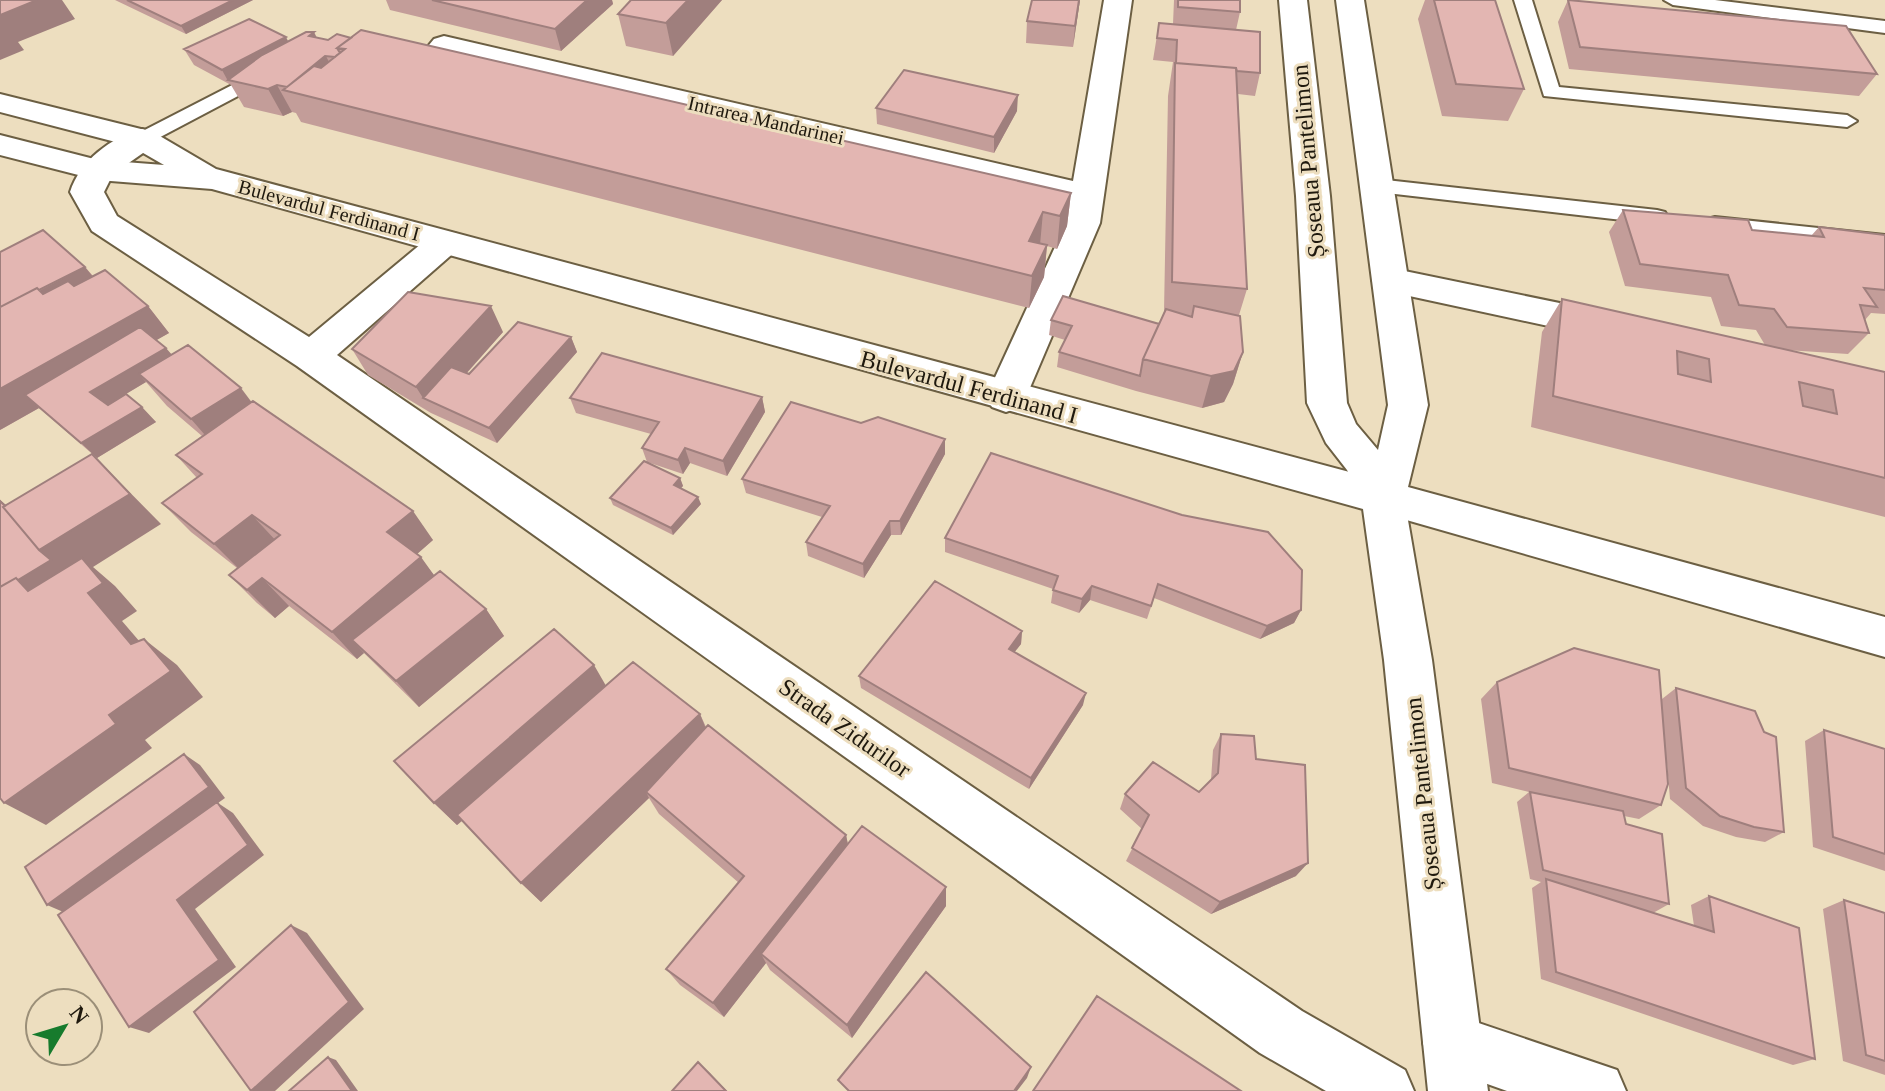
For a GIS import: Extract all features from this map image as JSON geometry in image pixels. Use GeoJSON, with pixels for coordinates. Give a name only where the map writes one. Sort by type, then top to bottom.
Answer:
{"type":"FeatureCollection","features":[{"type":"Feature","properties":{"kind":"main road"},"geometry":{"type":"LineString","coordinates":[[1006,397],[1083,223],[1118,0]]}},
{"type":"Feature","properties":{"kind":"main road","name":"Șoseaua Pantelimon"},"geometry":{"type":"LineString","coordinates":[[1293,0],[1313,196],[1327,403],[1340,432],[1367,466],[1368,474],[1383,497],[1408,660],[1455,1067]]}},
{"type":"Feature","properties":{"kind":"main road","name":"Șoseaua Pantelimon"},"geometry":{"type":"LineString","coordinates":[[1350,0],[1408,405],[1393,473],[1383,497]]}},
{"type":"Feature","properties":{"kind":"main road","name":"Intrarea Mandarinei"},"geometry":{"type":"LineString","coordinates":[[444,45],[1089,195]]}},
{"type":"Feature","properties":{"kind":"main road","name":"Bulevardul Ferdinand I"},"geometry":{"type":"LineString","coordinates":[[0,103],[142,139],[213,179]]}},
{"type":"Feature","properties":{"kind":"main road"},"geometry":{"type":"LineString","coordinates":[[142,139],[89,179],[87,192],[104,223],[311,356]]}},
{"type":"Feature","properties":{"kind":"main road","name":"Bulevardul Ferdinand I"},"geometry":{"type":"LineString","coordinates":[[0,145],[98,170],[213,179],[1383,497],[1885,637]]}},
{"type":"Feature","properties":{"kind":"main road","name":"Bulevardul Ferdinand I"},"geometry":{"type":"LineString","coordinates":[[311,356],[445,242]]}},
{"type":"Feature","properties":{"kind":"main road"},"geometry":{"type":"LineString","coordinates":[[1390,280],[1652,336]]}},
{"type":"Feature","properties":{"kind":"main road","name":"Strada Zidurilor"},"geometry":{"type":"LineString","coordinates":[[311,356],[1281,1032],[1384,1091]]}},
{"type":"Feature","properties":{"kind":"main road"},"geometry":{"type":"LineString","coordinates":[[1455,1067],[1596,1091]]}},
{"type":"Feature","properties":{"kind":"lane"},"geometry":{"type":"LineString","coordinates":[[1523,0],[1551,92],[1847,121]]}},
{"type":"Feature","properties":{"kind":"lane"},"geometry":{"type":"LineString","coordinates":[[1673,0],[1885,27]]}},
{"type":"Feature","properties":{"kind":"lane"},"geometry":{"type":"LineString","coordinates":[[142,139],[291,60]]}},
{"type":"Feature","properties":{"kind":"lane"},"geometry":{"type":"LineString","coordinates":[[1377,186],[1885,242]]}},
{"type":"Feature","properties":{"kind":"building"},"geometry":{"type":"Polygon","coordinates":[[[0,0],[37,0],[0,15],[0,0]]]}},
{"type":"Feature","properties":{"kind":"building"},"geometry":{"type":"Polygon","coordinates":[[[127,0],[233,0],[181,26],[127,0]]]}},
{"type":"Feature","properties":{"kind":"building"},"geometry":{"type":"Polygon","coordinates":[[[432,0],[587,0],[555,29],[432,0]]]}},
{"type":"Feature","properties":{"kind":"building"},"geometry":{"type":"Polygon","coordinates":[[[631,0],[688,0],[666,23],[618,14],[631,0]]]}},
{"type":"Feature","properties":{"kind":"building"},"geometry":{"type":"Polygon","coordinates":[[[1032,0],[1079,0],[1075,26],[1027,21],[1032,0]]]}},
{"type":"Feature","properties":{"kind":"building"},"geometry":{"type":"Polygon","coordinates":[[[1178,0],[1240,0],[1240,12],[1178,7],[1178,0]]]}},
{"type":"Feature","properties":{"kind":"building"},"geometry":{"type":"Polygon","coordinates":[[[1434,0],[1495,0],[1524,89],[1456,84],[1434,0]]]}},
{"type":"Feature","properties":{"kind":"building"},"geometry":{"type":"Polygon","coordinates":[[[1568,0],[1846,26],[1877,74],[1580,47],[1568,0]]]}},
{"type":"Feature","properties":{"kind":"building"},"geometry":{"type":"Polygon","coordinates":[[[249,19],[286,37],[222,70],[184,49],[249,19]]]}},
{"type":"Feature","properties":{"kind":"building"},"geometry":{"type":"Polygon","coordinates":[[[1159,23],[1260,32],[1260,73],[1176,63],[1177,40],[1157,38],[1159,23]]]}},
{"type":"Feature","properties":{"kind":"building"},"geometry":{"type":"Polygon","coordinates":[[[361,30],[1071,193],[1060,216],[1043,212],[1029,241],[1047,245],[1032,276],[283,90],[314,66],[321,68],[345,49],[337,48],[361,30]]]}},
{"type":"Feature","properties":{"kind":"building"},"geometry":{"type":"Polygon","coordinates":[[[306,32],[314,32],[309,36],[328,40],[337,34],[351,38],[337,48],[340,53],[335,57],[325,56],[287,87],[277,85],[268,89],[228,80],[262,55],[306,32]]]}},
{"type":"Feature","properties":{"kind":"building"},"geometry":{"type":"Polygon","coordinates":[[[1175,63],[1236,68],[1247,289],[1172,282],[1175,63]]]}},
{"type":"Feature","properties":{"kind":"building"},"geometry":{"type":"Polygon","coordinates":[[[904,70],[1018,95],[994,137],[876,108],[904,70]]]}},
{"type":"Feature","properties":{"kind":"building"},"geometry":{"type":"Polygon","coordinates":[[[1623,210],[1748,220],[1752,230],[1824,237],[1819,227],[1885,235],[1885,290],[1864,288],[1877,307],[1860,305],[1869,333],[1787,327],[1774,309],[1739,305],[1728,275],[1640,264],[1623,210]]]}},
{"type":"Feature","properties":{"kind":"building"},"geometry":{"type":"Polygon","coordinates":[[[43,230],[85,267],[0,307],[0,252],[43,230]]]}},
{"type":"Feature","properties":{"kind":"building"},"geometry":{"type":"Polygon","coordinates":[[[105,270],[148,306],[0,389],[0,307],[37,288],[43,294],[68,281],[74,286],[105,270]]]}},
{"type":"Feature","properties":{"kind":"building"},"geometry":{"type":"Polygon","coordinates":[[[408,292],[491,306],[416,387],[352,349],[408,292]]]}},
{"type":"Feature","properties":{"kind":"building"},"geometry":{"type":"Polygon","coordinates":[[[1063,296],[1159,324],[1143,359],[1140,376],[1059,352],[1072,326],[1051,320],[1063,296]]]}},
{"type":"Feature","properties":{"kind":"building"},"geometry":{"type":"Polygon","coordinates":[[[1562,299],[1885,372],[1885,478],[1553,396],[1562,299]],[[1677,351],[1678,374],[1711,382],[1709,359],[1677,351]],[[1799,382],[1803,406],[1837,414],[1833,390],[1799,382]]]}},
{"type":"Feature","properties":{"kind":"building"},"geometry":{"type":"Polygon","coordinates":[[[1194,306],[1240,316],[1243,352],[1234,371],[1211,376],[1143,359],[1166,309],[1192,317],[1194,306]]]}},
{"type":"Feature","properties":{"kind":"building"},"geometry":{"type":"Polygon","coordinates":[[[518,322],[571,337],[489,428],[423,398],[451,367],[469,374],[518,322]]]}},
{"type":"Feature","properties":{"kind":"building"},"geometry":{"type":"Polygon","coordinates":[[[140,327],[166,348],[90,392],[108,405],[126,394],[142,407],[81,443],[25,395],[140,327]]]}},
{"type":"Feature","properties":{"kind":"building"},"geometry":{"type":"Polygon","coordinates":[[[188,345],[241,388],[191,419],[139,374],[188,345]]]}},
{"type":"Feature","properties":{"kind":"building"},"geometry":{"type":"Polygon","coordinates":[[[602,353],[762,397],[723,461],[685,448],[678,460],[642,448],[659,422],[570,398],[602,353]]]}},
{"type":"Feature","properties":{"kind":"building"},"geometry":{"type":"Polygon","coordinates":[[[253,401],[413,511],[387,532],[421,557],[332,632],[262,578],[247,590],[229,575],[280,535],[252,515],[214,544],[162,503],[202,474],[176,455],[253,401]]]}},
{"type":"Feature","properties":{"kind":"building"},"geometry":{"type":"Polygon","coordinates":[[[791,402],[861,423],[878,417],[945,439],[900,521],[890,521],[863,564],[806,542],[830,506],[742,479],[791,402]]]}},
{"type":"Feature","properties":{"kind":"building"},"geometry":{"type":"Polygon","coordinates":[[[991,453],[1182,515],[1268,532],[1302,570],[1301,610],[1267,626],[1158,584],[1151,606],[1092,586],[1082,599],[1053,590],[1058,576],[945,538],[991,453]]]}},
{"type":"Feature","properties":{"kind":"building"},"geometry":{"type":"Polygon","coordinates":[[[92,454],[130,494],[39,550],[3,507],[92,454]]]}},
{"type":"Feature","properties":{"kind":"building"},"geometry":{"type":"Polygon","coordinates":[[[644,461],[680,478],[674,485],[698,497],[671,528],[610,498],[644,461]]]}},
{"type":"Feature","properties":{"kind":"building"},"geometry":{"type":"Polygon","coordinates":[[[0,501],[39,550],[51,560],[0,587],[0,501]]]}},
{"type":"Feature","properties":{"kind":"building"},"geometry":{"type":"Polygon","coordinates":[[[82,558],[103,583],[88,593],[131,644],[144,639],[171,671],[109,715],[116,724],[4,803],[0,798],[0,587],[16,578],[28,591],[82,558]]]}},
{"type":"Feature","properties":{"kind":"building"},"geometry":{"type":"Polygon","coordinates":[[[440,571],[486,609],[396,681],[352,640],[440,571]]]}},
{"type":"Feature","properties":{"kind":"building"},"geometry":{"type":"Polygon","coordinates":[[[935,581],[1022,631],[1009,649],[1086,693],[1031,778],[859,676],[935,581]]]}},
{"type":"Feature","properties":{"kind":"building"},"geometry":{"type":"Polygon","coordinates":[[[554,629],[594,665],[434,803],[394,761],[554,629]]]}},
{"type":"Feature","properties":{"kind":"building"},"geometry":{"type":"Polygon","coordinates":[[[1574,648],[1659,670],[1668,784],[1661,805],[1509,768],[1497,682],[1574,648]]]}},
{"type":"Feature","properties":{"kind":"building"},"geometry":{"type":"Polygon","coordinates":[[[633,662],[700,714],[521,883],[457,815],[633,662]]]}},
{"type":"Feature","properties":{"kind":"building"},"geometry":{"type":"Polygon","coordinates":[[[1676,688],[1755,711],[1764,732],[1776,737],[1784,832],[1754,827],[1720,816],[1686,788],[1676,688]]]}},
{"type":"Feature","properties":{"kind":"building"},"geometry":{"type":"Polygon","coordinates":[[[708,725],[846,835],[713,1003],[666,969],[744,876],[646,792],[708,725]]]}},
{"type":"Feature","properties":{"kind":"building"},"geometry":{"type":"Polygon","coordinates":[[[1824,730],[1885,749],[1885,854],[1833,837],[1824,730]]]}},
{"type":"Feature","properties":{"kind":"building"},"geometry":{"type":"Polygon","coordinates":[[[1221,734],[1254,736],[1256,759],[1305,765],[1308,863],[1220,902],[1132,848],[1149,815],[1125,794],[1153,762],[1199,792],[1218,773],[1221,734]]]}},
{"type":"Feature","properties":{"kind":"building"},"geometry":{"type":"Polygon","coordinates":[[[184,754],[209,787],[47,905],[25,867],[184,754]]]}},
{"type":"Feature","properties":{"kind":"building"},"geometry":{"type":"Polygon","coordinates":[[[1530,792],[1623,811],[1626,824],[1662,834],[1669,904],[1543,870],[1530,792]]]}},
{"type":"Feature","properties":{"kind":"building"},"geometry":{"type":"Polygon","coordinates":[[[217,802],[248,845],[177,900],[219,960],[129,1027],[58,915],[217,802]]]}},
{"type":"Feature","properties":{"kind":"building"},"geometry":{"type":"Polygon","coordinates":[[[862,826],[946,887],[847,1025],[761,954],[862,826]]]}},
{"type":"Feature","properties":{"kind":"building"},"geometry":{"type":"Polygon","coordinates":[[[1546,879],[1714,932],[1709,896],[1799,928],[1815,1059],[1556,972],[1546,879]]]}},
{"type":"Feature","properties":{"kind":"building"},"geometry":{"type":"Polygon","coordinates":[[[1844,900],[1885,913],[1885,1061],[1866,1055],[1844,900]]]}},
{"type":"Feature","properties":{"kind":"building"},"geometry":{"type":"Polygon","coordinates":[[[291,925],[349,1002],[251,1091],[194,1012],[291,925]]]}},
{"type":"Feature","properties":{"kind":"building"},"geometry":{"type":"Polygon","coordinates":[[[926,972],[1031,1067],[1014,1091],[849,1091],[838,1080],[926,972]]]}},
{"type":"Feature","properties":{"kind":"building"},"geometry":{"type":"Polygon","coordinates":[[[1097,996],[1241,1091],[1033,1091],[1097,996]]]}},
{"type":"Feature","properties":{"kind":"building"},"geometry":{"type":"Polygon","coordinates":[[[328,1057],[352,1091],[289,1091],[328,1057]]]}},
{"type":"Feature","properties":{"kind":"building"},"geometry":{"type":"Polygon","coordinates":[[[698,1062],[726,1091],[672,1091],[698,1062]]]}}]}
